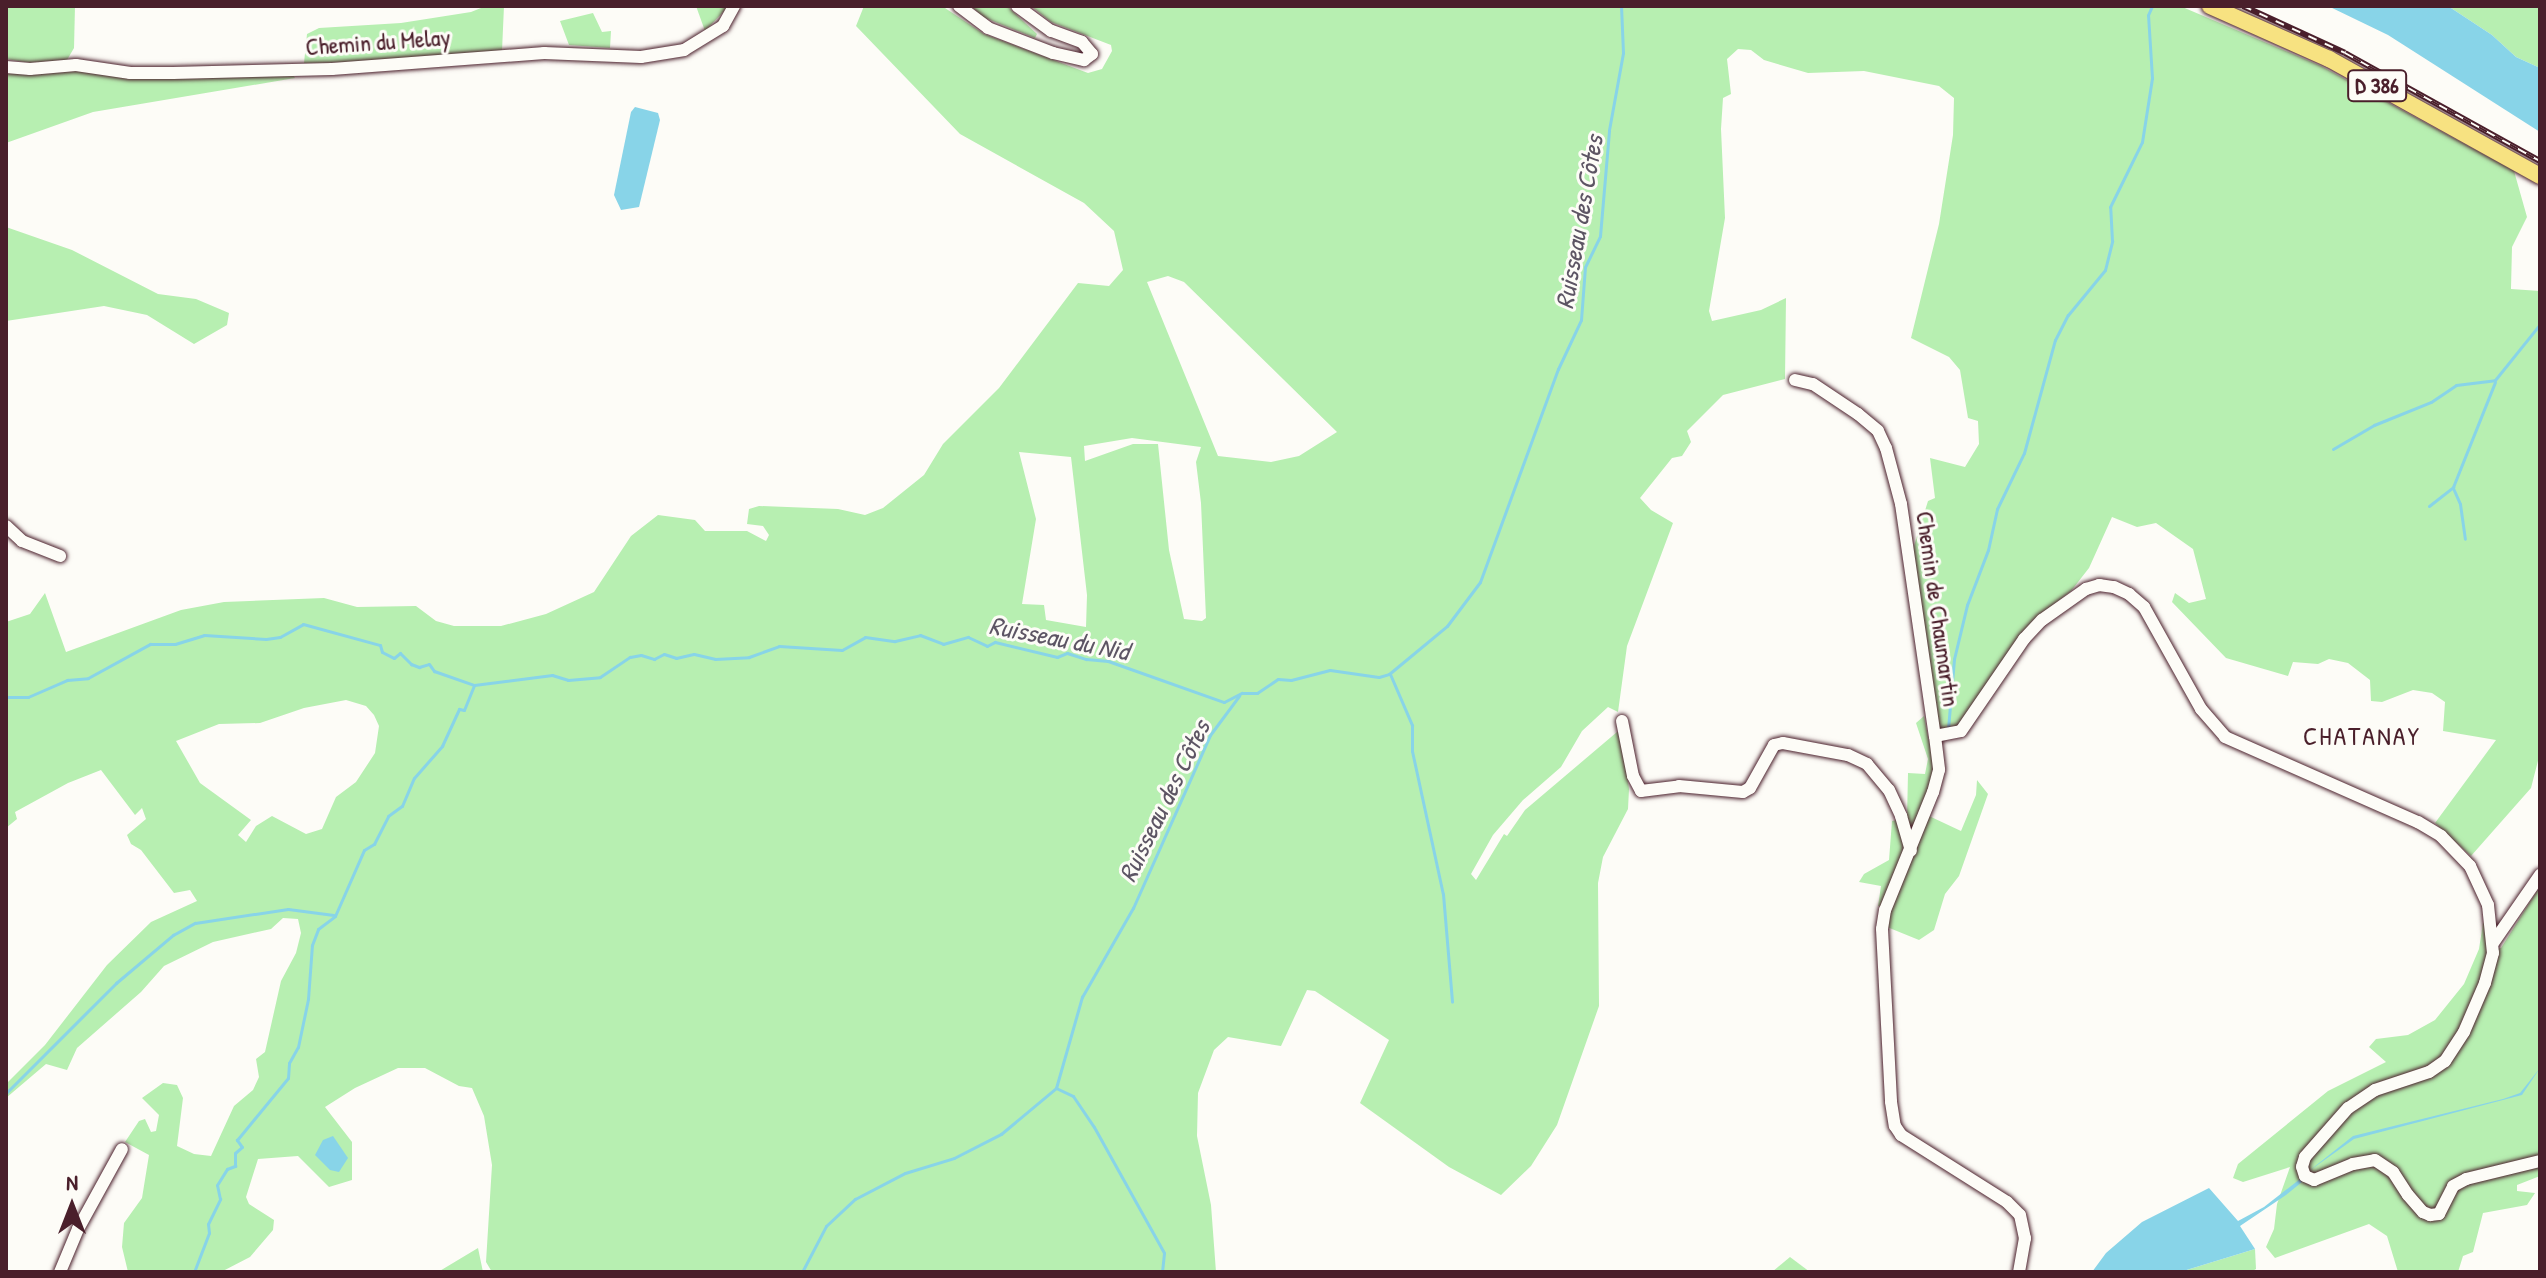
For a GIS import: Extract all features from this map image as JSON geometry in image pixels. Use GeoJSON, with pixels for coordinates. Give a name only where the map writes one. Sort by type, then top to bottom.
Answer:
{"type":"FeatureCollection","features":[{"type":"Feature","properties":{"kind":"main road","name":"D 386"},"geometry":{"type":"LineString","coordinates":[[2210,6],[2329,59],[2540,176]]}},
{"type":"Feature","properties":{"kind":"street","name":"Chemin du Melay"},"geometry":{"type":"LineString","coordinates":[[6,67],[30,69],[76,65],[130,73],[173,73],[332,69],[544,53],[655,55],[684,50],[703,39],[723,26],[734,6]]}},
{"type":"Feature","properties":{"kind":"street"},"geometry":{"type":"LineString","coordinates":[[959,6],[988,28],[1053,53],[1084,60],[1092,54],[1082,42],[1051,31],[1017,6]]}},
{"type":"Feature","properties":{"kind":"street","name":"Chemin de Chaumartin"},"geometry":{"type":"LineString","coordinates":[[1795,380],[1813,384],[1858,414],[1878,431],[1886,448],[1901,504],[1935,736],[1961,731],[2024,639],[2042,620],[2086,589],[2099,585],[2114,587],[2129,594],[2144,607],[2201,709],[2225,737],[2418,822],[2457,850],[2470,866],[2484,895],[2493,943],[2485,983],[2464,1032],[2445,1061],[2429,1072],[2375,1090],[2348,1108],[2305,1157],[2302,1167],[2305,1176],[2314,1180],[2353,1164],[2375,1160],[2393,1172],[2408,1195],[2423,1212],[2430,1215],[2439,1214],[2453,1186],[2466,1179],[2540,1161]]}},
{"type":"Feature","properties":{"kind":"street"},"geometry":{"type":"LineString","coordinates":[[6,526],[22,541],[60,556]]}},
{"type":"Feature","properties":{"kind":"street"},"geometry":{"type":"LineString","coordinates":[[1622,721],[1633,776],[1641,791],[1679,786],[1743,792],[1750,788],[1774,745],[1783,743],[1848,755],[1867,764],[1889,790],[1901,816],[1911,851]]}},
{"type":"Feature","properties":{"kind":"street"},"geometry":{"type":"LineString","coordinates":[[1935,736],[1939,770],[1911,851],[1885,910],[1882,929],[1895,1126],[1913,1145],[2007,1202],[2020,1215],[2025,1238],[2019,1272]]}},
{"type":"Feature","properties":{"kind":"street"},"geometry":{"type":"LineString","coordinates":[[2493,943],[2540,875]]}},
{"type":"Feature","properties":{"kind":"street"},"geometry":{"type":"LineString","coordinates":[[60,1272],[78,1229],[122,1149]]}},
{"type":"Feature","properties":{"kind":"green space"},"geometry":{"type":"Polygon","coordinates":[[[6,6],[75,6],[74,48],[67,60],[31,63],[6,59],[6,6]]]}},
{"type":"Feature","properties":{"kind":"green space"},"geometry":{"type":"Polygon","coordinates":[[[486,6],[504,6],[502,51],[391,62],[304,63],[307,34],[319,28],[401,23],[471,12],[486,6]]]}},
{"type":"Feature","properties":{"kind":"green space"},"geometry":{"type":"Polygon","coordinates":[[[696,6],[729,6],[705,31],[696,6]]]}},
{"type":"Feature","properties":{"kind":"green space"},"geometry":{"type":"Polygon","coordinates":[[[864,6],[942,6],[984,34],[1088,73],[1102,69],[1112,51],[1111,45],[1051,22],[1031,6],[2180,6],[2321,66],[2514,171],[2527,217],[2512,247],[2511,289],[2540,291],[2540,753],[2531,788],[2471,856],[2435,823],[2496,740],[2443,731],[2445,702],[2432,693],[2413,690],[2382,702],[2371,701],[2370,680],[2348,663],[2329,659],[2318,664],[2293,662],[2288,676],[2226,658],[2172,602],[2175,593],[2189,603],[2206,599],[2193,549],[2156,523],[2137,527],[2112,517],[2089,568],[2071,591],[2039,616],[1961,723],[1951,731],[1941,731],[1934,715],[1913,549],[1928,501],[1935,498],[1930,458],[1965,467],[1979,444],[1978,421],[1968,418],[1960,370],[1949,357],[1911,338],[1939,224],[1953,135],[1954,98],[1939,86],[1864,71],[1808,73],[1764,60],[1751,50],[1738,49],[1727,59],[1731,94],[1723,98],[1721,129],[1725,218],[1709,311],[1712,321],[1761,310],[1786,298],[1785,379],[1723,395],[1687,431],[1691,442],[1682,456],[1672,458],[1640,498],[1651,510],[1673,523],[1627,646],[1618,712],[1608,707],[1582,731],[1561,767],[1523,800],[1493,835],[1471,874],[1476,880],[1504,834],[1507,836],[1525,810],[1617,732],[1621,732],[1629,789],[1628,809],[1603,857],[1598,883],[1599,1006],[1557,1125],[1531,1166],[1501,1195],[1449,1167],[1360,1103],[1389,1040],[1315,991],[1307,990],[1281,1046],[1228,1037],[1214,1050],[1198,1093],[1197,1136],[1211,1205],[1216,1272],[492,1272],[486,1262],[492,1165],[484,1116],[472,1088],[459,1086],[425,1068],[398,1068],[355,1088],[325,1107],[352,1142],[352,1180],[329,1187],[298,1156],[258,1159],[246,1197],[249,1204],[274,1220],[273,1230],[250,1257],[221,1272],[128,1272],[122,1247],[124,1223],[142,1198],[149,1155],[125,1142],[139,1121],[145,1119],[151,1132],[156,1131],[159,1115],[142,1098],[163,1083],[177,1085],[183,1098],[177,1146],[194,1154],[211,1156],[234,1106],[253,1090],[259,1077],[256,1059],[265,1052],[281,981],[296,953],[301,933],[298,919],[283,918],[271,929],[213,942],[164,966],[141,992],[77,1048],[67,1070],[46,1064],[6,1098],[6,1084],[45,1045],[107,965],[151,922],[197,901],[190,890],[174,893],[141,850],[131,844],[127,835],[146,819],[142,808],[135,815],[101,770],[68,783],[15,812],[17,819],[6,828],[6,622],[30,614],[45,593],[66,652],[181,610],[224,602],[324,598],[357,607],[416,606],[436,621],[454,626],[501,626],[546,614],[594,592],[631,536],[658,515],[695,520],[705,531],[747,531],[766,541],[769,535],[763,526],[747,524],[749,509],[759,506],[838,509],[865,515],[883,508],[924,475],[943,444],[999,388],[1078,283],[1109,286],[1123,270],[1114,231],[1084,203],[960,134],[856,26],[864,6]],[[1168,276],[1147,282],[1218,456],[1271,462],[1299,456],[1337,432],[1184,282],[1168,276]],[[1132,438],[1084,446],[1085,461],[1133,444],[1158,444],[1169,550],[1184,619],[1202,621],[1206,618],[1196,462],[1201,447],[1132,438]],[[1019,452],[1036,519],[1022,604],[1044,605],[1046,620],[1086,627],[1087,595],[1071,457],[1019,452]],[[346,700],[304,708],[260,723],[219,724],[176,741],[200,783],[251,820],[238,835],[246,842],[256,826],[272,816],[306,834],[322,829],[336,797],[356,782],[375,753],[379,726],[366,706],[346,700]]]}},
{"type":"Feature","properties":{"kind":"green space"},"geometry":{"type":"Polygon","coordinates":[[[971,6],[1007,6],[1037,34],[1035,38],[983,17],[971,6]]]}},
{"type":"Feature","properties":{"kind":"green space"},"geometry":{"type":"Polygon","coordinates":[[[2448,6],[2540,6],[2540,68],[2516,57],[2492,35],[2448,6]]]}},
{"type":"Feature","properties":{"kind":"green space"},"geometry":{"type":"Polygon","coordinates":[[[593,13],[602,32],[611,31],[610,48],[569,45],[560,21],[593,13]]]}},
{"type":"Feature","properties":{"kind":"green space"},"geometry":{"type":"Polygon","coordinates":[[[79,69],[292,73],[295,78],[93,112],[6,143],[6,71],[79,69]]]}},
{"type":"Feature","properties":{"kind":"green space"},"geometry":{"type":"Polygon","coordinates":[[[6,227],[72,250],[158,294],[196,299],[229,313],[227,325],[194,344],[147,315],[104,306],[6,321],[6,227]]]}},
{"type":"Feature","properties":{"kind":"green space"},"geometry":{"type":"Polygon","coordinates":[[[1924,716],[1935,771],[1911,840],[1907,819],[1908,773],[1925,774],[1928,759],[1916,723],[1924,716]]]}},
{"type":"Feature","properties":{"kind":"green space"},"geometry":{"type":"Polygon","coordinates":[[[1977,780],[1988,794],[1959,876],[1945,894],[1934,930],[1919,940],[1887,927],[1889,912],[1929,816],[1961,831],[1976,795],[1977,780]]]}},
{"type":"Feature","properties":{"kind":"green space"},"geometry":{"type":"Polygon","coordinates":[[[1899,820],[1906,851],[1882,906],[1878,906],[1881,886],[1859,882],[1864,874],[1889,860],[1892,821],[1899,820]]]}},
{"type":"Feature","properties":{"kind":"green space"},"geometry":{"type":"Polygon","coordinates":[[[2540,886],[2540,1176],[2517,1185],[2517,1191],[2535,1193],[2527,1205],[2483,1213],[2473,1252],[2463,1256],[2458,1272],[2398,1272],[2387,1236],[2369,1224],[2275,1258],[2266,1247],[2274,1229],[2277,1204],[2290,1167],[2243,1182],[2233,1178],[2238,1164],[2328,1091],[2386,1062],[2369,1047],[2376,1039],[2408,1035],[2435,1020],[2464,984],[2479,949],[2483,923],[2489,921],[2491,949],[2501,948],[2540,886]]]}},
{"type":"Feature","properties":{"kind":"green space"},"geometry":{"type":"Polygon","coordinates":[[[478,1248],[483,1272],[438,1272],[478,1248]]]}},
{"type":"Feature","properties":{"kind":"green space"},"geometry":{"type":"Polygon","coordinates":[[[2255,1249],[2256,1269],[2251,1272],[2180,1272],[2255,1249]]]}},
{"type":"Feature","properties":{"kind":"green space"},"geometry":{"type":"Polygon","coordinates":[[[1790,1257],[1810,1272],[1772,1272],[1790,1257]]]}},
{"type":"Feature","properties":{"kind":"water"},"geometry":{"type":"Polygon","coordinates":[[[2328,6],[2448,6],[2492,35],[2516,57],[2540,68],[2540,132],[2388,35],[2328,6]]]}},
{"type":"Feature","properties":{"kind":"water"},"geometry":{"type":"Polygon","coordinates":[[[635,107],[658,113],[660,120],[639,207],[621,210],[614,195],[631,112],[635,107]]]}},
{"type":"Feature","properties":{"kind":"water"},"geometry":{"type":"Polygon","coordinates":[[[2540,1068],[2522,1095],[2354,1139],[2309,1171],[2353,1136],[2520,1093],[2540,1068]]]}},
{"type":"Feature","properties":{"kind":"water"},"geometry":{"type":"Polygon","coordinates":[[[333,1136],[348,1158],[339,1172],[330,1170],[315,1155],[323,1140],[333,1136]]]}},
{"type":"Feature","properties":{"kind":"water"},"geometry":{"type":"Polygon","coordinates":[[[2300,1179],[2302,1182],[2286,1195],[2240,1226],[2255,1249],[2180,1272],[2092,1272],[2106,1253],[2142,1222],[2209,1188],[2238,1221],[2264,1207],[2300,1179]]]}},
{"type":"Feature","properties":{"kind":"waterway","name":"Ruisseau du Nid"},"geometry":{"type":"LineString","coordinates":[[6,697],[28,697],[67,680],[88,678],[150,644],[175,644],[204,635],[266,639],[280,637],[303,624],[380,645],[382,652],[394,658],[400,653],[411,664],[419,667],[429,664],[434,671],[474,685],[552,675],[568,680],[600,677],[630,657],[641,655],[654,659],[664,654],[676,658],[694,654],[715,659],[749,657],[779,646],[842,650],[865,637],[895,641],[920,635],[943,644],[968,637],[987,646],[995,642],[1057,657],[1067,653],[1108,661],[1224,702],[1242,693],[1257,693],[1278,679],[1291,680],[1330,670],[1379,677],[1389,674],[1447,626],[1480,582],[1558,369],[1581,320],[1585,267],[1600,236],[1609,130],[1623,53],[1621,6]]}},
{"type":"Feature","properties":{"kind":"waterway"},"geometry":{"type":"LineString","coordinates":[[1948,729],[1954,659],[1967,605],[1988,550],[1997,509],[2024,453],[2055,340],[2068,315],[2105,270],[2112,241],[2110,207],[2142,142],[2152,78],[2148,15],[2152,6]]}},
{"type":"Feature","properties":{"kind":"waterway"},"geometry":{"type":"LineString","coordinates":[[2333,449],[2374,425],[2431,402],[2456,385],[2495,380],[2540,324]]}},
{"type":"Feature","properties":{"kind":"waterway"},"geometry":{"type":"LineString","coordinates":[[2429,506],[2453,487],[2495,382]]}},
{"type":"Feature","properties":{"kind":"waterway"},"geometry":{"type":"LineString","coordinates":[[2453,488],[2460,504],[2465,539]]}},
{"type":"Feature","properties":{"kind":"waterway"},"geometry":{"type":"LineString","coordinates":[[1390,674],[1412,725],[1412,751],[1443,894],[1452,1002]]}},
{"type":"Feature","properties":{"kind":"waterway"},"geometry":{"type":"LineString","coordinates":[[194,1272],[209,1233],[208,1224],[220,1199],[217,1185],[227,1169],[235,1166],[235,1153],[242,1147],[237,1140],[288,1078],[289,1063],[298,1047],[308,999],[312,945],[318,929],[335,916],[364,850],[374,844],[388,816],[402,806],[414,778],[442,746],[459,709],[464,710],[474,685]]}},
{"type":"Feature","properties":{"kind":"waterway","name":"Ruisseau des Côtes"},"geometry":{"type":"LineString","coordinates":[[802,1272],[826,1226],[855,1199],[905,1173],[954,1158],[1001,1134],[1056,1088],[1082,997],[1133,908],[1210,735],[1239,696]]}},
{"type":"Feature","properties":{"kind":"waterway"},"geometry":{"type":"LineString","coordinates":[[6,1093],[116,983],[173,935],[195,923],[288,909],[334,915]]}},
{"type":"Feature","properties":{"kind":"waterway"},"geometry":{"type":"LineString","coordinates":[[1056,1088],[1073,1096],[1094,1127],[1164,1253],[1162,1272]]}},
{"type":"Feature","properties":{"kind":"railway"},"geometry":{"type":"LineString","coordinates":[[2243,6],[2345,53],[2540,161]]}},
{"type":"Feature","properties":{"kind":"district","name":"CHATANAY"},"geometry":{"type":"Point","coordinates":[2362,736]}}]}
